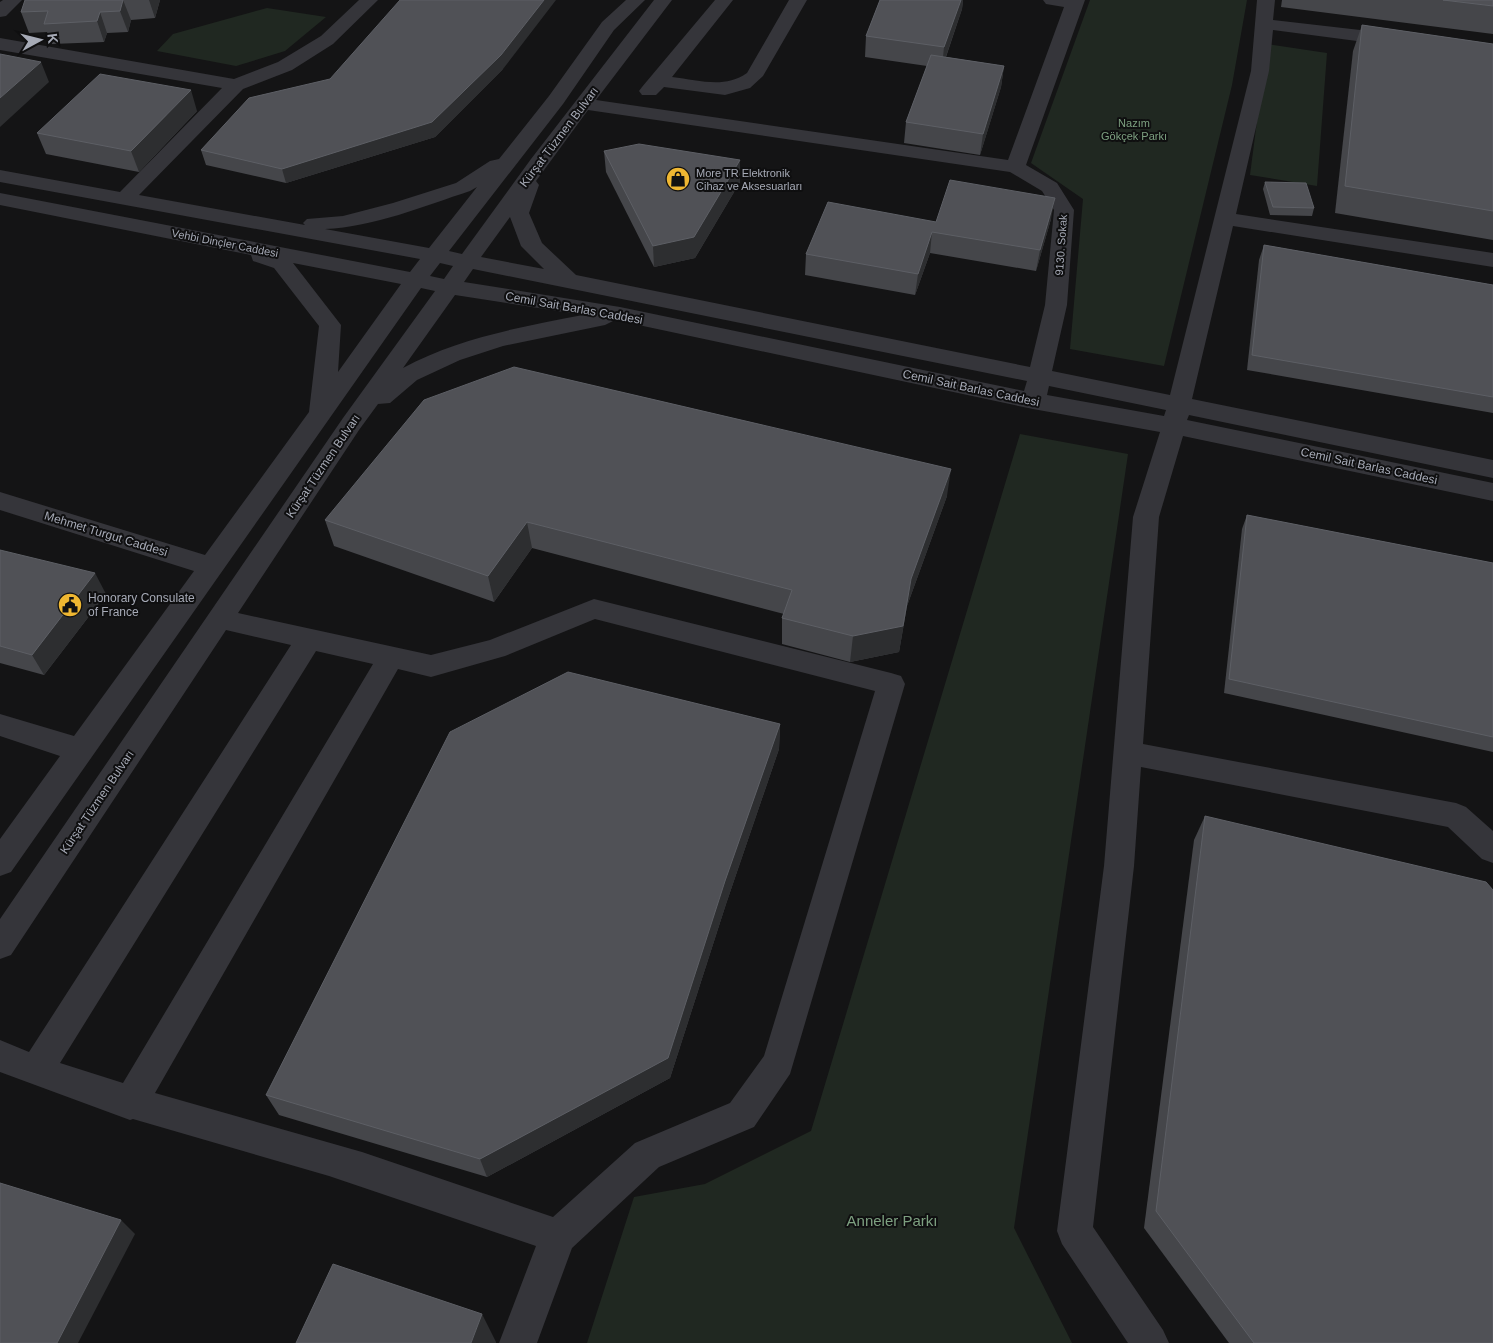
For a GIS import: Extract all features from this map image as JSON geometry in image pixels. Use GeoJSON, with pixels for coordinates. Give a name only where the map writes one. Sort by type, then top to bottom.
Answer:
{"type":"FeatureCollection","features":[{"type":"Feature","properties":{"kind":"street"},"geometry":{"type":"LineString","coordinates":[[0,12],[13,0]]}},
{"type":"Feature","properties":{"kind":"street"},"geometry":{"type":"LineString","coordinates":[[125,198],[236,85],[285,66],[327,40],[369,0]]}},
{"type":"Feature","properties":{"kind":"street","name":"Kürşat Tüzmen Bulvarı"},"geometry":{"type":"LineString","coordinates":[[0,863],[416,279],[515,153],[608,26],[636,0]]}},
{"type":"Feature","properties":{"kind":"street","name":"Kürşat Tüzmen Bulvarı"},"geometry":{"type":"LineString","coordinates":[[0,945],[351,424],[538,163],[663,0]]}},
{"type":"Feature","properties":{"kind":"street"},"geometry":{"type":"LineString","coordinates":[[627,110],[659,81],[724,0]]}},
{"type":"Feature","properties":{"kind":"street"},"geometry":{"type":"LineString","coordinates":[[659,81],[725,89],[743,84],[754,76],[798,0]]}},
{"type":"Feature","properties":{"kind":"street"},"geometry":{"type":"LineString","coordinates":[[584,104],[1015,167],[1075,2],[1052,0]]}},
{"type":"Feature","properties":{"kind":"street"},"geometry":{"type":"LineString","coordinates":[[1150,1343],[1075,1231],[1119,866],[1146,517],[1177,416],[1260,71],[1266,0]]}},
{"type":"Feature","properties":{"kind":"street"},"geometry":{"type":"LineString","coordinates":[[1264,24],[1416,43]]}},
{"type":"Feature","properties":{"kind":"street"},"geometry":{"type":"LineString","coordinates":[[0,44],[236,85]]}},
{"type":"Feature","properties":{"kind":"street"},"geometry":{"type":"LineString","coordinates":[[0,176],[269,224],[343,222],[400,207],[463,187],[515,153]]}},
{"type":"Feature","properties":{"kind":"street"},"geometry":{"type":"LineString","coordinates":[[538,163],[519,213],[532,246],[570,280]]}},
{"type":"Feature","properties":{"kind":"street","name":"9130. Sokak"},"geometry":{"type":"LineString","coordinates":[[1015,167],[1050,187],[1064,210],[1056,305],[1033,401]]}},
{"type":"Feature","properties":{"kind":"street","name":"Vehbi Dinçler Caddesi"},"geometry":{"type":"LineString","coordinates":[[0,199],[416,279],[449,287]]}},
{"type":"Feature","properties":{"kind":"street"},"geometry":{"type":"LineString","coordinates":[[1224,218],[1493,260]]}},
{"type":"Feature","properties":{"kind":"street","name":"Cemil Sait Barlas Caddesi"},"geometry":{"type":"LineString","coordinates":[[269,224],[570,280],[1039,378],[1177,416],[1493,492]]}},
{"type":"Feature","properties":{"kind":"street"},"geometry":{"type":"LineString","coordinates":[[217,241],[282,263],[330,325],[327,366],[319,417]]}},
{"type":"Feature","properties":{"kind":"street","name":"Cemil Sait Barlas Caddesi"},"geometry":{"type":"LineString","coordinates":[[449,287],[620,314],[1033,401],[1177,416],[1493,469]]}},
{"type":"Feature","properties":{"kind":"street"},"geometry":{"type":"LineString","coordinates":[[351,424],[409,374],[451,355],[510,338],[620,314]]}},
{"type":"Feature","properties":{"kind":"street","name":"Mehmet Turgut Caddesi"},"geometry":{"type":"LineString","coordinates":[[0,502],[212,567]]}},
{"type":"Feature","properties":{"kind":"street"},"geometry":{"type":"LineString","coordinates":[[221,619],[431,666],[495,649],[594,609],[891,684],[778,1063],[742,1115],[647,1155],[558,1236],[518,1343]]}},
{"type":"Feature","properties":{"kind":"street"},"geometry":{"type":"LineString","coordinates":[[36,1071],[310,638]]}},
{"type":"Feature","properties":{"kind":"street"},"geometry":{"type":"LineString","coordinates":[[130,1104],[391,658]]}},
{"type":"Feature","properties":{"kind":"street"},"geometry":{"type":"LineString","coordinates":[[0,725],[80,750]]}},
{"type":"Feature","properties":{"kind":"street"},"geometry":{"type":"LineString","coordinates":[[1128,753],[1456,816],[1493,850]]}},
{"type":"Feature","properties":{"kind":"street"},"geometry":{"type":"LineString","coordinates":[[0,1056],[36,1071],[130,1104],[298,1149],[558,1236]]}},
{"type":"Feature","properties":{"kind":"green space","name":"Nazım Gökçek Parkı"},"geometry":{"type":"Polygon","coordinates":[[[1090,0],[1247,0],[1232,85],[1164,366],[1070,349],[1083,199],[1031,163],[1090,0]]]}},
{"type":"Feature","properties":{"kind":"green space"},"geometry":{"type":"Polygon","coordinates":[[[267,8],[326,17],[285,51],[236,66],[157,51],[173,34],[267,8]]]}},
{"type":"Feature","properties":{"kind":"green space"},"geometry":{"type":"Polygon","coordinates":[[[1267,44],[1327,53],[1317,186],[1250,175],[1267,44]]]}},
{"type":"Feature","properties":{"kind":"green space","name":"Anneler Parkı"},"geometry":{"type":"Polygon","coordinates":[[[1020,434],[1128,454],[1014,1228],[1072,1343],[587,1343],[634,1197],[705,1184],[811,1131],[1020,434]]]}},
{"type":"Feature","properties":{"kind":"building"},"geometry":{"type":"Polygon","coordinates":[[[25,0],[123,0],[120,11],[100,12],[97,21],[44,24],[48,11],[21,12],[25,0]]]}},
{"type":"Feature","properties":{"kind":"building"},"geometry":{"type":"Polygon","coordinates":[[[400,0],[544,0],[501,55],[432,122],[282,169],[201,150],[249,98],[330,79],[400,0]]]}},
{"type":"Feature","properties":{"kind":"building"},"geometry":{"type":"Polygon","coordinates":[[[880,0],[961,0],[944,47],[866,36],[880,0]]]}},
{"type":"Feature","properties":{"kind":"building"},"geometry":{"type":"Polygon","coordinates":[[[1443,0],[1493,0],[1493,6],[1443,0]]]}},
{"type":"Feature","properties":{"kind":"building"},"geometry":{"type":"Polygon","coordinates":[[[1362,25],[1493,44],[1493,211],[1345,186],[1362,25]]]}},
{"type":"Feature","properties":{"kind":"building"},"geometry":{"type":"Polygon","coordinates":[[[0,54],[41,62],[0,98],[0,54]]]}},
{"type":"Feature","properties":{"kind":"building"},"geometry":{"type":"Polygon","coordinates":[[[931,55],[1004,66],[983,134],[906,122],[931,55]]]}},
{"type":"Feature","properties":{"kind":"building"},"geometry":{"type":"Polygon","coordinates":[[[100,74],[191,90],[131,151],[37,133],[100,74]]]}},
{"type":"Feature","properties":{"kind":"building"},"geometry":{"type":"Polygon","coordinates":[[[639,144],[740,160],[694,237],[653,246],[604,151],[639,144]]]}},
{"type":"Feature","properties":{"kind":"building"},"geometry":{"type":"Polygon","coordinates":[[[950,180],[1055,198],[1040,250],[932,232],[918,274],[806,254],[828,202],[936,222],[950,180]]]}},
{"type":"Feature","properties":{"kind":"building"},"geometry":{"type":"Polygon","coordinates":[[[1265,182],[1306,183],[1314,208],[1273,207],[1265,182]]]}},
{"type":"Feature","properties":{"kind":"building"},"geometry":{"type":"Polygon","coordinates":[[[1264,245],[1493,285],[1493,397],[1252,355],[1264,245]]]}},
{"type":"Feature","properties":{"kind":"building"},"geometry":{"type":"Polygon","coordinates":[[[514,367],[951,469],[911,579],[903,626],[853,636],[782,618],[792,590],[527,522],[488,576],[325,520],[424,400],[514,367]]]}},
{"type":"Feature","properties":{"kind":"building"},"geometry":{"type":"Polygon","coordinates":[[[1247,515],[1493,563],[1493,737],[1229,679],[1247,515]]]}},
{"type":"Feature","properties":{"kind":"building"},"geometry":{"type":"Polygon","coordinates":[[[0,550],[95,573],[32,655],[0,646],[0,550]]]}},
{"type":"Feature","properties":{"kind":"building"},"geometry":{"type":"Polygon","coordinates":[[[568,672],[780,724],[725,881],[668,1058],[480,1159],[266,1095],[450,732],[568,672]]]}},
{"type":"Feature","properties":{"kind":"building"},"geometry":{"type":"Polygon","coordinates":[[[1205,816],[1486,882],[1493,890],[1493,1343],[1254,1343],[1156,1211],[1205,816]]]}},
{"type":"Feature","properties":{"kind":"building"},"geometry":{"type":"Polygon","coordinates":[[[0,1183],[121,1220],[57,1343],[0,1343],[0,1183]]]}},
{"type":"Feature","properties":{"kind":"building"},"geometry":{"type":"Polygon","coordinates":[[[333,1264],[482,1314],[471,1343],[296,1343],[333,1264]]]}},
{"type":"Feature","properties":{"kind":"place","name":"More TR Elektronik Cihaz ve Aksesuarları"},"geometry":{"type":"Point","coordinates":[678,179]}},
{"type":"Feature","properties":{"kind":"place","name":"Honorary Consulate of France"},"geometry":{"type":"Point","coordinates":[70,605]}}]}
